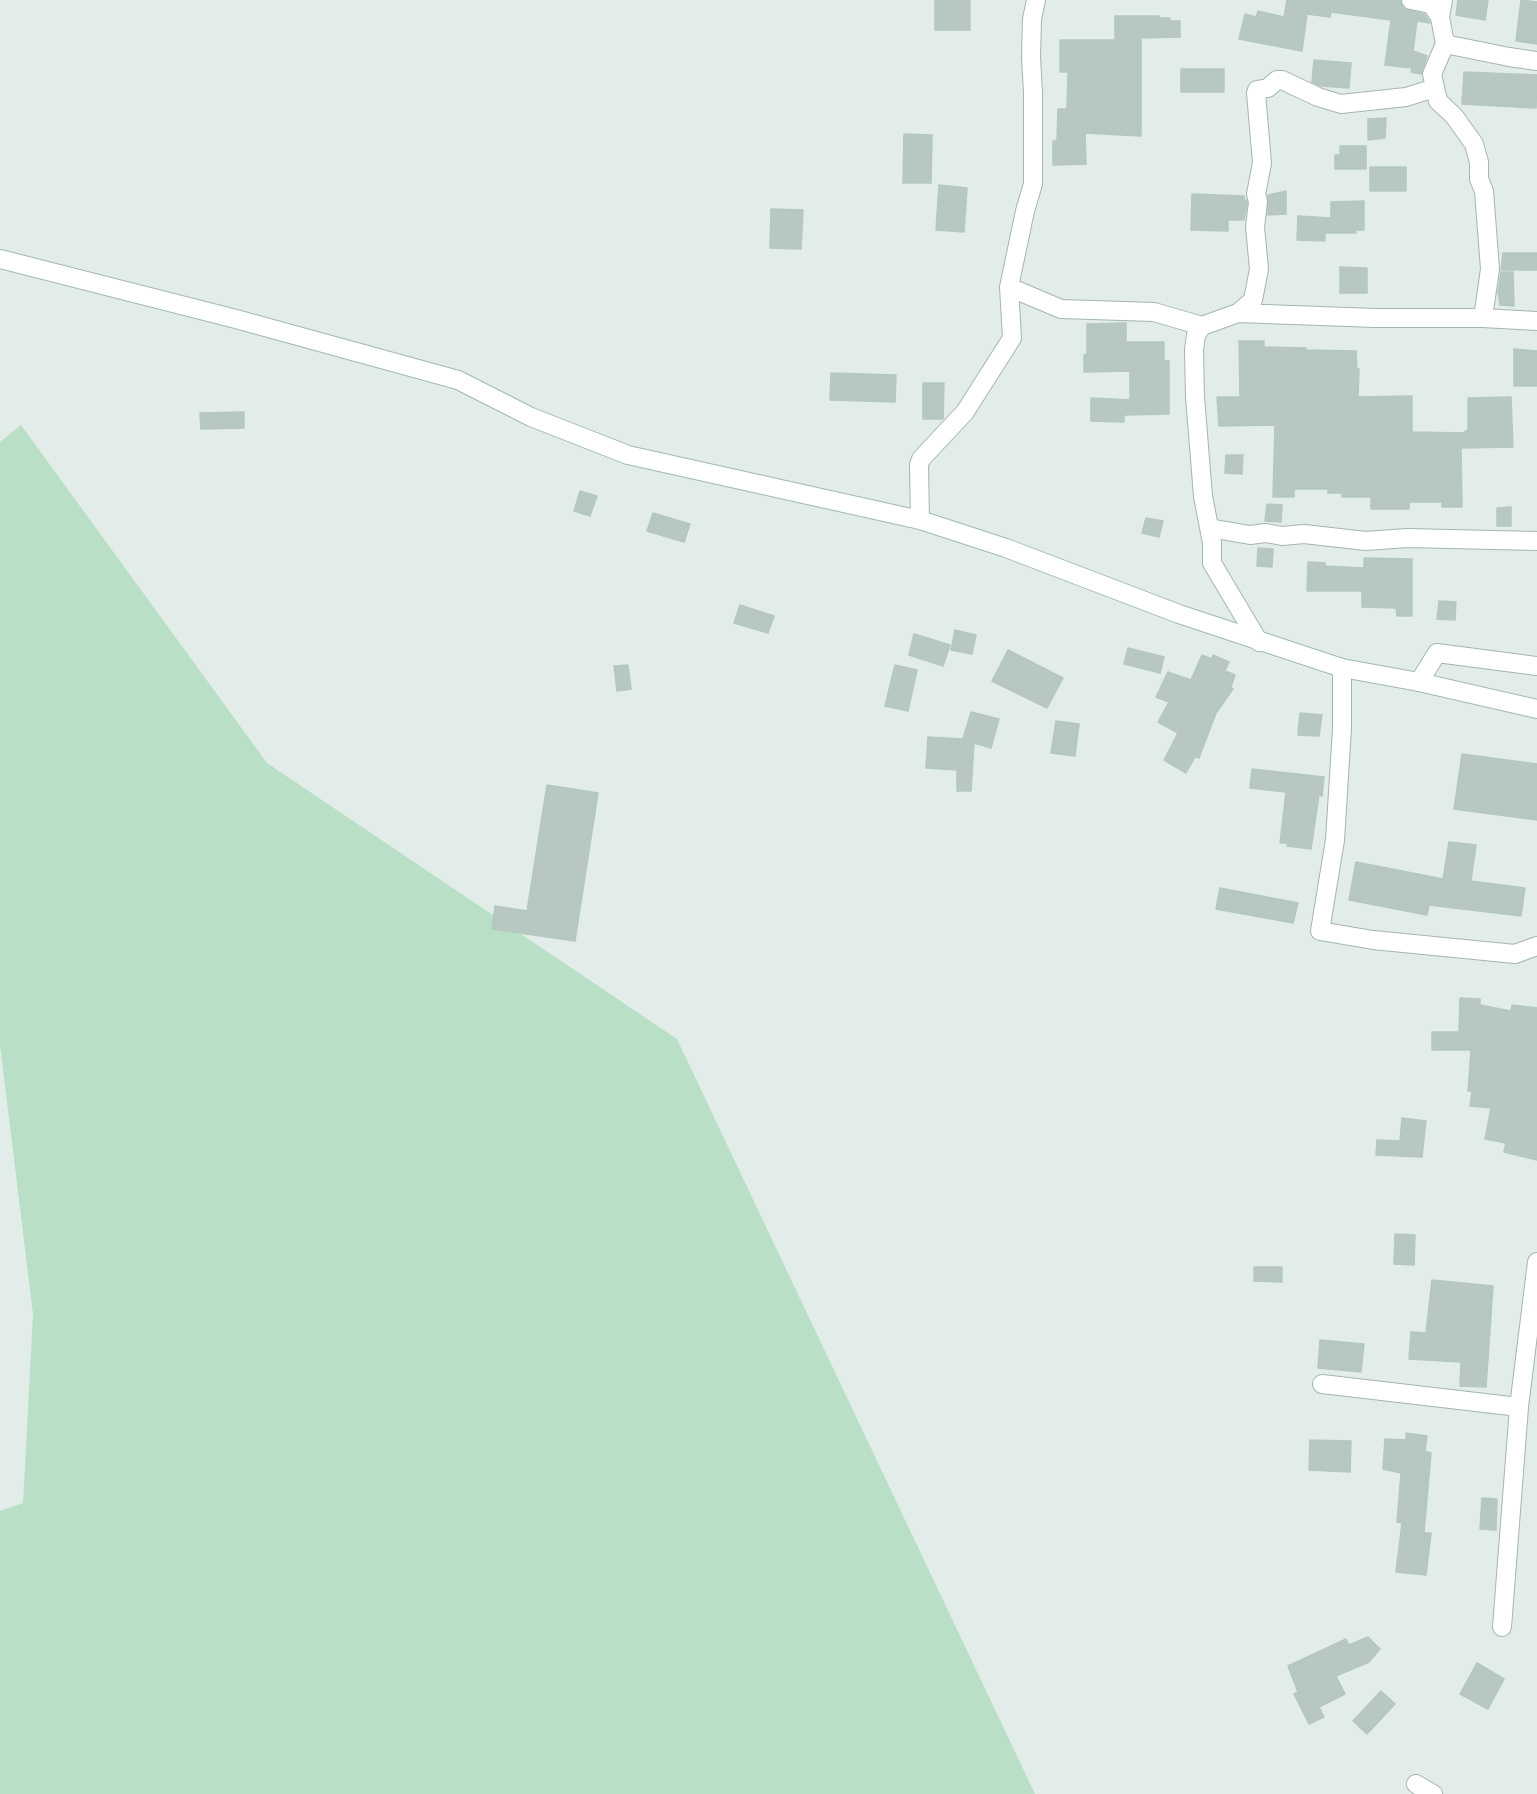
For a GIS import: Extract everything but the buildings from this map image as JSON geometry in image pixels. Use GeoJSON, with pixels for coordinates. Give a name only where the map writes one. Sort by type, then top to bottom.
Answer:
{"type":"FeatureCollection","features":[{"type":"Feature","properties":{"kind":"street"},"geometry":{"type":"LineString","coordinates":[[920,520],[919,465],[921,459],[965,412],[1010,343],[1012,332],[1009,287],[1033,184],[1031,57],[1032,18],[1036,0]]}},
{"type":"Feature","properties":{"kind":"street"},"geometry":{"type":"LineString","coordinates":[[1411,0],[1431,4],[1441,9],[1445,44],[1432,74],[1438,101],[1454,116],[1474,144],[1479,162],[1479,179],[1484,191],[1490,256],[1483,318]]}},
{"type":"Feature","properties":{"kind":"street"},"geometry":{"type":"LineString","coordinates":[[1445,44],[1537,61]]}},
{"type":"Feature","properties":{"kind":"street"},"geometry":{"type":"LineString","coordinates":[[1009,287],[1061,309],[1154,312],[1202,326],[1238,313],[1253,300],[1259,269],[1255,227],[1258,202],[1256,194],[1262,163],[1257,90],[1268,88],[1277,80],[1282,80],[1318,97],[1341,104],[1406,97],[1435,88]]}},
{"type":"Feature","properties":{"kind":"street"},"geometry":{"type":"LineString","coordinates":[[0,259],[236,319],[458,380],[531,417],[628,455],[920,520],[1006,548],[1259,642],[1342,668],[1419,682],[1537,709]]}},
{"type":"Feature","properties":{"kind":"street"},"geometry":{"type":"LineString","coordinates":[[1238,313],[1537,321]]}},
{"type":"Feature","properties":{"kind":"street"},"geometry":{"type":"LineString","coordinates":[[1202,326],[1196,335],[1194,350],[1195,397],[1203,496],[1212,563],[1259,642]]}},
{"type":"Feature","properties":{"kind":"street"},"geometry":{"type":"LineString","coordinates":[[1209,528],[1232,532],[1282,536],[1304,534],[1366,541],[1407,538],[1537,541]]}},
{"type":"Feature","properties":{"kind":"street"},"geometry":{"type":"LineString","coordinates":[[1212,555],[1232,532]]}},
{"type":"Feature","properties":{"kind":"street"},"geometry":{"type":"LineString","coordinates":[[1419,682],[1437,652],[1537,666]]}},
{"type":"Feature","properties":{"kind":"street"},"geometry":{"type":"LineString","coordinates":[[1342,668],[1342,729],[1335,840],[1320,932],[1373,940],[1515,954],[1537,946]]}},
{"type":"Feature","properties":{"kind":"street"},"geometry":{"type":"LineString","coordinates":[[1502,1627],[1519,1407],[1537,1262]]}},
{"type":"Feature","properties":{"kind":"street"},"geometry":{"type":"LineString","coordinates":[[1322,1384],[1519,1407]]}},
{"type":"Feature","properties":{"kind":"street"},"geometry":{"type":"LineString","coordinates":[[1416,1784],[1433,1794]]}},
{"type":"Feature","properties":{"kind":"green space"},"geometry":{"type":"Polygon","coordinates":[[[21,425],[267,763],[677,1039],[1035,1794],[0,1794],[0,1511],[23,1503],[33,1314],[0,1045],[0,442],[21,425]]]}}]}
